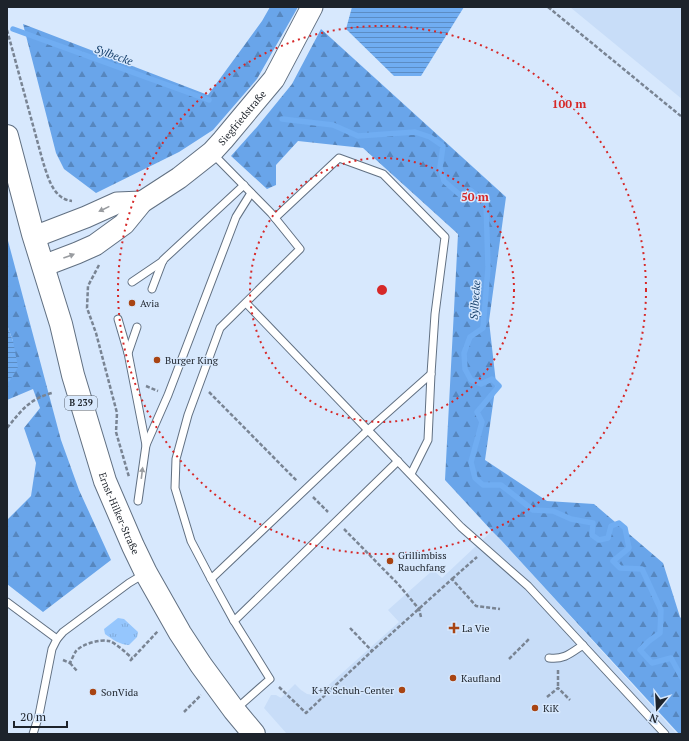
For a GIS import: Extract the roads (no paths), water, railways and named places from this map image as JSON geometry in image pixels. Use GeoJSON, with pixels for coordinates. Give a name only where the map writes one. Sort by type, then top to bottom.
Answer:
{"type":"FeatureCollection","features":[{"type":"Feature","properties":{"kind":"main road","name":"B 239"},"geometry":{"type":"LineString","coordinates":[[7,136],[43,266]]}},
{"type":"Feature","properties":{"kind":"main road","name":"Ernst-Hilker-Straße"},"geometry":{"type":"LineString","coordinates":[[43,266],[60,319],[73,375],[104,481],[133,546],[146,573],[180,633],[201,665],[234,710],[254,734]]}},
{"type":"Feature","properties":{"kind":"street","name":"Siegfriedstraße"},"geometry":{"type":"LineString","coordinates":[[43,266],[95,245],[124,224],[142,202],[179,178],[212,152],[224,140],[274,79],[312,7]]}},
{"type":"Feature","properties":{"kind":"street"},"geometry":{"type":"LineString","coordinates":[[34,237],[86,218],[117,203],[142,202]]}},
{"type":"Feature","properties":{"kind":"lane"},"geometry":{"type":"LineString","coordinates":[[212,152],[275,218],[300,249],[220,328],[188,415],[176,459],[175,488],[191,541],[234,621],[270,679],[234,710]]}},
{"type":"Feature","properties":{"kind":"lane"},"geometry":{"type":"LineString","coordinates":[[275,218],[339,158],[382,174],[445,238],[435,314],[428,440],[411,474]]}},
{"type":"Feature","properties":{"kind":"lane"},"geometry":{"type":"LineString","coordinates":[[132,282],[163,260],[244,185]]}},
{"type":"Feature","properties":{"kind":"lane"},"geometry":{"type":"LineString","coordinates":[[138,502],[146,446],[168,395],[236,217],[251,193]]}},
{"type":"Feature","properties":{"kind":"lane"},"geometry":{"type":"LineString","coordinates":[[152,289],[163,260]]}},
{"type":"Feature","properties":{"kind":"lane"},"geometry":{"type":"LineString","coordinates":[[246,303],[461,528],[528,586],[665,734]]}},
{"type":"Feature","properties":{"kind":"lane"},"geometry":{"type":"LineString","coordinates":[[118,319],[128,352],[146,446]]}},
{"type":"Feature","properties":{"kind":"lane"},"geometry":{"type":"LineString","coordinates":[[128,352],[137,327]]}},
{"type":"Feature","properties":{"kind":"lane"},"geometry":{"type":"LineString","coordinates":[[211,579],[368,430],[431,374]]}},
{"type":"Feature","properties":{"kind":"lane"},"geometry":{"type":"LineString","coordinates":[[234,621],[398,461]]}},
{"type":"Feature","properties":{"kind":"lane"},"geometry":{"type":"LineString","coordinates":[[33,734],[39,715],[52,649],[57,639],[62,632],[146,573]]}},
{"type":"Feature","properties":{"kind":"lane"},"geometry":{"type":"LineString","coordinates":[[7,602],[57,639]]}},
{"type":"Feature","properties":{"kind":"lane"},"geometry":{"type":"LineString","coordinates":[[549,658],[557,659],[567,656],[583,645]]}},
{"type":"Feature","properties":{"kind":"waterway","name":"Sylbecke"},"geometry":{"type":"LineString","coordinates":[[13,29],[209,100]]}},
{"type":"Feature","properties":{"kind":"waterway","name":"Sylbecke"},"geometry":{"type":"LineString","coordinates":[[282,119],[333,125],[358,136],[415,132],[430,137],[443,146],[440,167],[444,181],[460,195],[470,190],[486,202],[488,268],[483,328],[470,337],[464,353],[465,369],[471,380],[481,384],[492,379],[499,386],[477,412],[482,422],[471,462],[475,478],[483,485],[501,485],[533,510],[553,511],[571,519],[593,523],[592,535],[599,540],[608,538],[611,526],[619,523],[625,528],[629,548],[613,561],[620,568],[642,569],[661,610],[660,633],[640,650],[652,663],[671,658],[682,678]]}},
{"type":"Feature","properties":{"kind":"place","name":"Avia"},"geometry":{"type":"Point","coordinates":[132,303]}},
{"type":"Feature","properties":{"kind":"place","name":"Burger King"},"geometry":{"type":"Point","coordinates":[157,360]}},
{"type":"Feature","properties":{"kind":"place","name":"Grillimbiss Rauchfang"},"geometry":{"type":"Point","coordinates":[390,561]}},
{"type":"Feature","properties":{"kind":"place","name":"La Vie"},"geometry":{"type":"Point","coordinates":[454,628]}},
{"type":"Feature","properties":{"kind":"place","name":"Kaufland"},"geometry":{"type":"Point","coordinates":[453,678]}},
{"type":"Feature","properties":{"kind":"place","name":"K+K Schuh-Center"},"geometry":{"type":"Point","coordinates":[402,690]}},
{"type":"Feature","properties":{"kind":"place","name":"SonVida"},"geometry":{"type":"Point","coordinates":[93,692]}},
{"type":"Feature","properties":{"kind":"place","name":"KiK"},"geometry":{"type":"Point","coordinates":[535,708]}}]}
